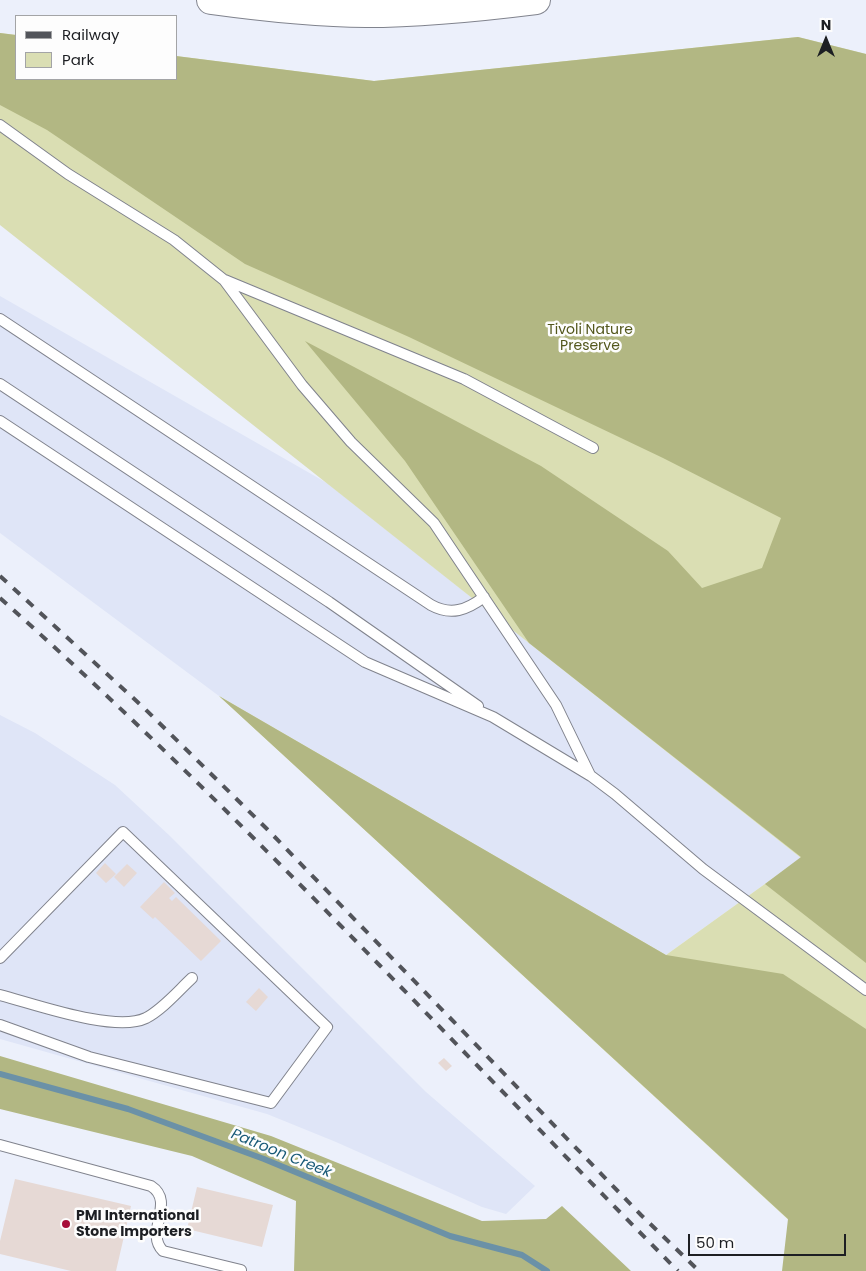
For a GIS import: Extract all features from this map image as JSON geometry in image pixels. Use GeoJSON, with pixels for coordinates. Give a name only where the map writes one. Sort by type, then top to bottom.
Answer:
{"type":"FeatureCollection","features":[{"type":"Feature","properties":{"kind":"highway"},"geometry":{"type":"LineString","coordinates":[[211,0],[310,11],[365,13],[424,11],[536,0]]}},
{"type":"Feature","properties":{"kind":"lane"},"geometry":{"type":"LineString","coordinates":[[0,125],[68,174],[174,240],[224,280],[302,385],[351,442],[434,523],[556,705],[590,776]]}},
{"type":"Feature","properties":{"kind":"lane"},"geometry":{"type":"LineString","coordinates":[[224,280],[464,379],[593,448]]}},
{"type":"Feature","properties":{"kind":"lane"},"geometry":{"type":"LineString","coordinates":[[0,319],[431,605],[443,610],[457,611],[470,607],[484,597]]}},
{"type":"Feature","properties":{"kind":"lane"},"geometry":{"type":"LineString","coordinates":[[0,384],[329,602],[493,717],[590,776],[615,794],[703,869],[866,990]]}},
{"type":"Feature","properties":{"kind":"lane"},"geometry":{"type":"LineString","coordinates":[[0,421],[365,662],[493,717]]}},
{"type":"Feature","properties":{"kind":"lane"},"geometry":{"type":"LineString","coordinates":[[0,958],[123,832],[327,1027],[271,1104],[89,1058],[0,1025]]}},
{"type":"Feature","properties":{"kind":"lane"},"geometry":{"type":"LineString","coordinates":[[0,995],[106,1022],[122,1024],[138,1021],[153,1014],[192,978]]}},
{"type":"Feature","properties":{"kind":"lane"},"geometry":{"type":"LineString","coordinates":[[0,1145],[151,1186],[157,1190],[162,1200],[156,1243],[164,1251],[241,1270]]}},
{"type":"Feature","properties":{"kind":"shaded area"},"geometry":{"type":"Polygon","coordinates":[[[0,296],[327,483],[801,858],[666,955],[219,696],[0,533],[0,296]]]}},
{"type":"Feature","properties":{"kind":"shaded area"},"geometry":{"type":"Polygon","coordinates":[[[0,715],[35,733],[115,785],[170,836],[426,1092],[535,1186],[506,1214],[482,1207],[336,1142],[267,1114],[0,1039],[0,715]]]}},
{"type":"Feature","properties":{"kind":"green space","name":"Tivoli Nature Preserve"},"geometry":{"type":"Polygon","coordinates":[[[0,33],[15,35],[15,80],[178,80],[178,56],[374,81],[798,37],[866,54],[866,1271],[844,1271],[219,696],[666,955],[801,858],[0,225],[0,33]]]}},
{"type":"Feature","properties":{"kind":"green space","name":"Tivoli Nature Preserve"},"geometry":{"type":"Polygon","coordinates":[[[0,33],[15,35],[15,80],[178,80],[178,56],[374,81],[798,37],[866,54],[866,963],[765,884],[801,857],[529,643],[405,461],[305,341],[541,466],[668,551],[702,588],[762,568],[781,518],[663,458],[409,337],[245,264],[47,130],[0,105],[0,33]]]}},
{"type":"Feature","properties":{"kind":"green space"},"geometry":{"type":"Polygon","coordinates":[[[219,696],[666,955],[783,974],[866,1029],[866,1271],[782,1271],[788,1219],[219,696]]]}},
{"type":"Feature","properties":{"kind":"green space"},"geometry":{"type":"Polygon","coordinates":[[[0,1056],[271,1136],[482,1221],[546,1219],[562,1206],[631,1271],[294,1271],[296,1201],[192,1156],[0,1109],[0,1056]]]}},
{"type":"Feature","properties":{"kind":"building"},"geometry":{"type":"Polygon","coordinates":[[[105,863],[116,874],[106,883],[96,873],[105,863]]]}},
{"type":"Feature","properties":{"kind":"building"},"geometry":{"type":"Polygon","coordinates":[[[127,864],[137,873],[124,887],[114,877],[127,864]]]}},
{"type":"Feature","properties":{"kind":"building"},"geometry":{"type":"Polygon","coordinates":[[[164,882],[175,893],[169,898],[172,901],[176,897],[221,941],[201,961],[155,917],[153,919],[140,907],[164,882]]]}},
{"type":"Feature","properties":{"kind":"building"},"geometry":{"type":"Polygon","coordinates":[[[259,988],[268,997],[256,1011],[246,1002],[259,988]]]}},
{"type":"Feature","properties":{"kind":"building"},"geometry":{"type":"Polygon","coordinates":[[[444,1058],[452,1066],[446,1071],[438,1063],[444,1058]]]}},
{"type":"Feature","properties":{"kind":"building","name":"PMI International Stone Importers"},"geometry":{"type":"Polygon","coordinates":[[[15,1179],[131,1206],[116,1271],[71,1271],[0,1254],[0,1241],[15,1179]]]}},
{"type":"Feature","properties":{"kind":"building"},"geometry":{"type":"Polygon","coordinates":[[[197,1187],[273,1205],[262,1247],[187,1229],[197,1187]]]}},
{"type":"Feature","properties":{"kind":"waterway","name":"Patroon Creek"},"geometry":{"type":"LineString","coordinates":[[0,1074],[128,1109],[264,1159],[450,1236],[522,1255],[547,1271]]}},
{"type":"Feature","properties":{"kind":"railway"},"geometry":{"type":"LineString","coordinates":[[0,576],[143,707],[267,829],[641,1215],[699,1271]]}},
{"type":"Feature","properties":{"kind":"railway"},"geometry":{"type":"LineString","coordinates":[[0,598],[175,761],[260,845],[678,1271]]}},
{"type":"Feature","properties":{"kind":"place","name":"PMI International Stone Importers"},"geometry":{"type":"Point","coordinates":[66,1224]}}]}
